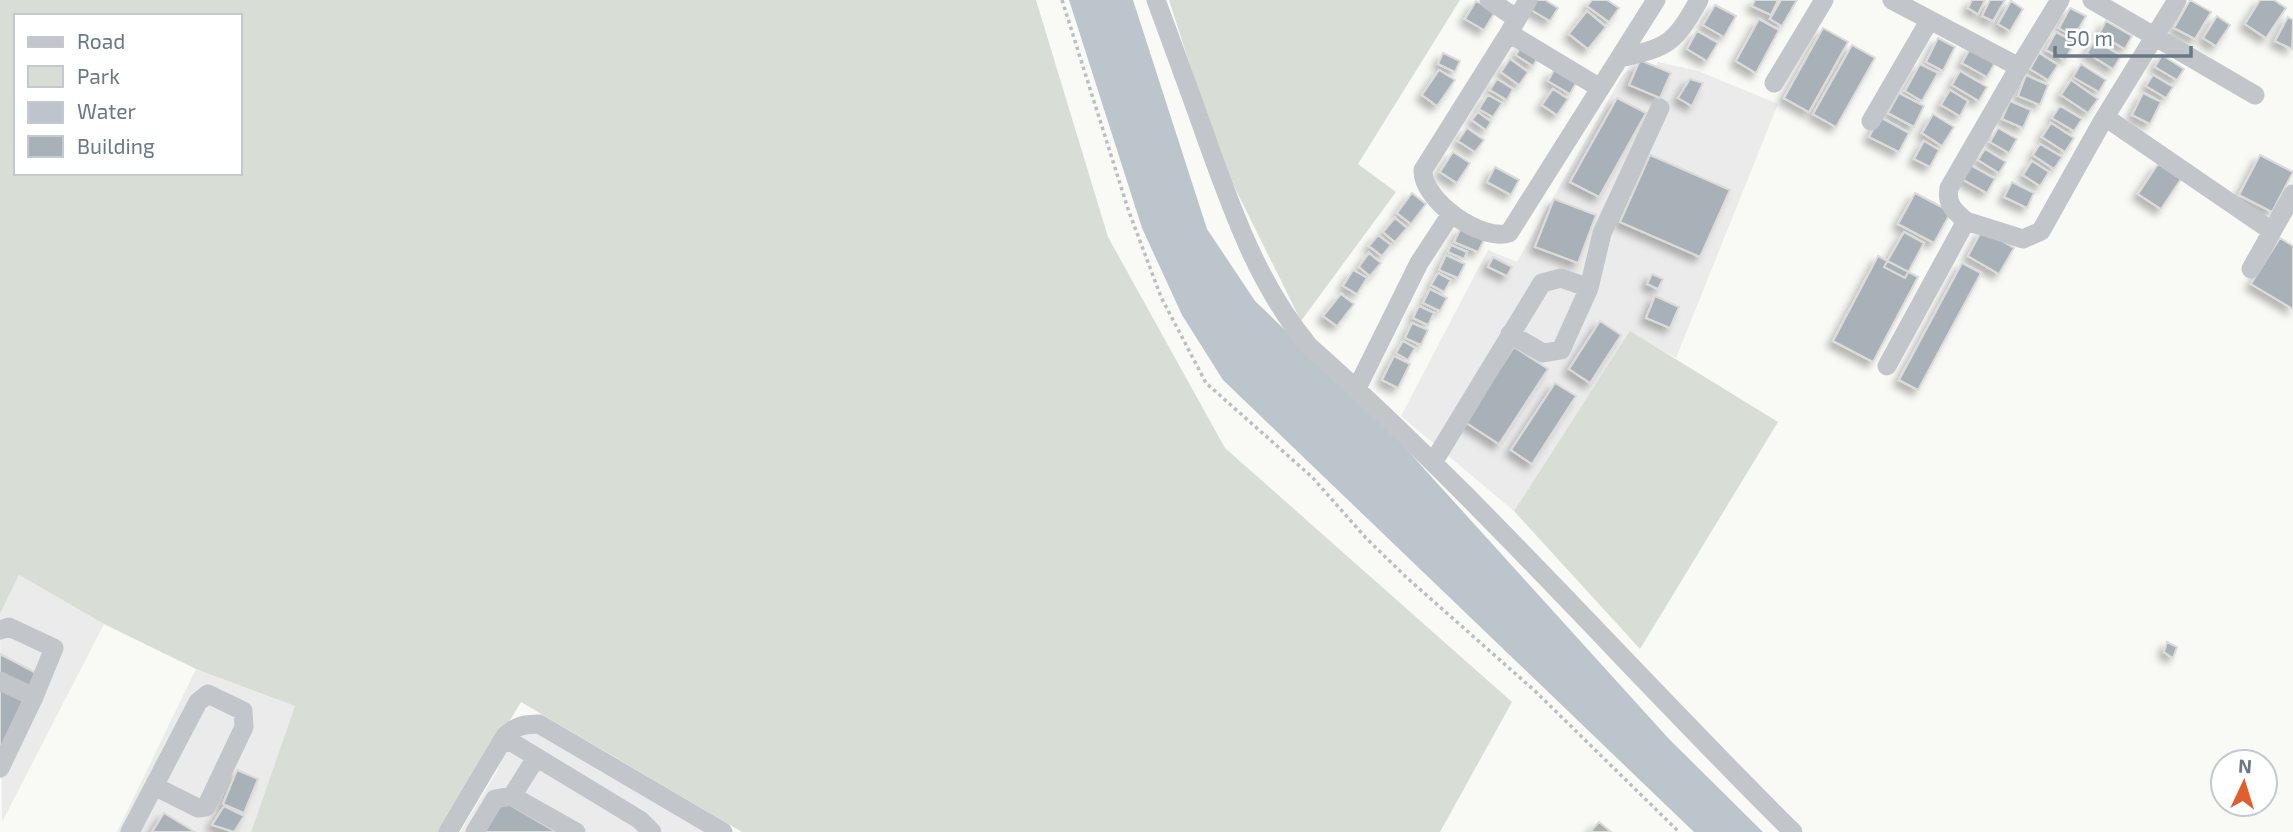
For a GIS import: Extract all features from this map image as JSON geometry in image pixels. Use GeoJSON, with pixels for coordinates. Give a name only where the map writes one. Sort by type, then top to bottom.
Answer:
{"type":"FeatureCollection","features":[{"type":"Feature","properties":{"kind":"street"},"geometry":{"type":"LineString","coordinates":[[1157,0],[1226,199],[1253,260],[1288,321],[1309,346],[1357,388],[1500,526],[1670,710],[1793,832]]}},
{"type":"Feature","properties":{"kind":"street"},"geometry":{"type":"LineString","coordinates":[[1489,0],[1513,26],[1600,88]]}},
{"type":"Feature","properties":{"kind":"street"},"geometry":{"type":"LineString","coordinates":[[1528,0],[1423,170],[1429,194],[1451,215],[1496,234],[1509,233],[1656,0]]}},
{"type":"Feature","properties":{"kind":"street"},"geometry":{"type":"LineString","coordinates":[[1620,58],[1668,44],[1682,30],[1699,0]]}},
{"type":"Feature","properties":{"kind":"street"},"geometry":{"type":"LineString","coordinates":[[1774,83],[1824,0]]}},
{"type":"Feature","properties":{"kind":"street"},"geometry":{"type":"LineString","coordinates":[[1892,0],[2019,67]]}},
{"type":"Feature","properties":{"kind":"street"},"geometry":{"type":"LineString","coordinates":[[2060,0],[1949,188],[1952,209],[1966,221],[2023,239],[2036,235],[2041,230],[2105,117],[2177,0]]}},
{"type":"Feature","properties":{"kind":"street"},"geometry":{"type":"LineString","coordinates":[[2092,0],[2255,95]]}},
{"type":"Feature","properties":{"kind":"street"},"geometry":{"type":"LineString","coordinates":[[1871,121],[1929,21]]}},
{"type":"Feature","properties":{"kind":"street"},"geometry":{"type":"LineString","coordinates":[[1510,334],[1543,353],[1561,350],[1589,288],[1602,233],[1660,108]]}},
{"type":"Feature","properties":{"kind":"street"},"geometry":{"type":"LineString","coordinates":[[2105,117],[2270,230]]}},
{"type":"Feature","properties":{"kind":"street"},"geometry":{"type":"LineString","coordinates":[[2251,269],[2270,230],[2293,194]]}},
{"type":"Feature","properties":{"kind":"street"},"geometry":{"type":"LineString","coordinates":[[1357,388],[1419,263],[1451,215]]}},
{"type":"Feature","properties":{"kind":"street"},"geometry":{"type":"LineString","coordinates":[[1887,366],[1966,221]]}},
{"type":"Feature","properties":{"kind":"street"},"geometry":{"type":"LineString","coordinates":[[1434,461],[1542,282],[1561,278],[1589,288]]}},
{"type":"Feature","properties":{"kind":"street"},"geometry":{"type":"LineString","coordinates":[[0,630],[3,626],[9,627],[54,648],[0,768]]}},
{"type":"Feature","properties":{"kind":"street"},"geometry":{"type":"LineString","coordinates":[[0,681],[34,697]]}},
{"type":"Feature","properties":{"kind":"street"},"geometry":{"type":"LineString","coordinates":[[130,832],[154,786],[204,695],[214,696],[243,711],[244,727],[206,807],[198,808],[154,786]]}},
{"type":"Feature","properties":{"kind":"street"},"geometry":{"type":"LineString","coordinates":[[448,832],[503,741],[514,728],[539,724],[716,830]]}},
{"type":"Feature","properties":{"kind":"street"},"geometry":{"type":"LineString","coordinates":[[503,741],[537,758],[640,820],[652,832]]}},
{"type":"Feature","properties":{"kind":"street"},"geometry":{"type":"LineString","coordinates":[[513,796],[537,758]]}},
{"type":"Feature","properties":{"kind":"street"},"geometry":{"type":"LineString","coordinates":[[475,832],[495,799],[513,796],[576,832]]}},
{"type":"Feature","properties":{"kind":"path"},"geometry":{"type":"LineString","coordinates":[[1062,0],[1128,209],[1156,285],[1206,383],[1312,477],[1366,538],[1535,691],[1679,832]]}},
{"type":"Feature","properties":{"kind":"shaded area"},"geometry":{"type":"Polygon","coordinates":[[[1658,62],[1698,71],[1778,104],[1676,358],[1630,332],[1514,511],[1401,416],[1488,250],[1517,262],[1622,76],[1628,70],[1648,80],[1658,62]]]}},
{"type":"Feature","properties":{"kind":"shaded area"},"geometry":{"type":"Polygon","coordinates":[[[19,575],[104,624],[2,822],[0,614],[19,575]]]}},
{"type":"Feature","properties":{"kind":"shaded area"},"geometry":{"type":"Polygon","coordinates":[[[196,669],[295,706],[251,832],[117,832],[196,669]]]}},
{"type":"Feature","properties":{"kind":"shaded area"},"geometry":{"type":"Polygon","coordinates":[[[535,730],[706,832],[460,832],[496,773],[507,747],[516,736],[535,730]]]}},
{"type":"Feature","properties":{"kind":"green space"},"geometry":{"type":"Polygon","coordinates":[[[0,0],[1036,0],[1108,237],[1225,448],[1512,702],[1440,832],[742,832],[521,702],[442,832],[251,832],[295,706],[196,669],[104,624],[19,575],[0,614],[0,0]]]}},
{"type":"Feature","properties":{"kind":"green space"},"geometry":{"type":"Polygon","coordinates":[[[1169,0],[1460,0],[1358,164],[1396,192],[1301,321],[1220,158],[1169,0]]]}},
{"type":"Feature","properties":{"kind":"green space"},"geometry":{"type":"Polygon","coordinates":[[[1630,331],[1778,422],[1640,649],[1514,511],[1630,331]]]}},
{"type":"Feature","properties":{"kind":"water"},"geometry":{"type":"Polygon","coordinates":[[[1069,0],[1133,0],[1207,229],[1255,301],[1389,430],[1669,739],[1763,832],[1694,832],[1223,380],[1182,315],[1142,228],[1069,0]]]}},
{"type":"Feature","properties":{"kind":"building"},"geometry":{"type":"Polygon","coordinates":[[[1534,0],[1545,0],[1558,8],[1550,21],[1528,8],[1534,0]]]}},
{"type":"Feature","properties":{"kind":"building"},"geometry":{"type":"Polygon","coordinates":[[[1592,0],[1607,0],[1619,8],[1609,22],[1587,6],[1592,0]]]}},
{"type":"Feature","properties":{"kind":"building"},"geometry":{"type":"Polygon","coordinates":[[[1755,0],[1778,0],[1771,15],[1752,6],[1755,0]]]}},
{"type":"Feature","properties":{"kind":"building"},"geometry":{"type":"Polygon","coordinates":[[[1781,0],[1797,0],[1782,26],[1770,19],[1781,0]]]}},
{"type":"Feature","properties":{"kind":"building"},"geometry":{"type":"Polygon","coordinates":[[[1972,0],[1985,0],[1978,14],[1968,8],[1972,0]]]}},
{"type":"Feature","properties":{"kind":"building"},"geometry":{"type":"Polygon","coordinates":[[[1990,0],[2005,0],[1993,21],[1982,16],[1990,0]]]}},
{"type":"Feature","properties":{"kind":"building"},"geometry":{"type":"Polygon","coordinates":[[[2190,0],[2211,12],[2195,39],[2174,28],[2190,0]]]}},
{"type":"Feature","properties":{"kind":"building"},"geometry":{"type":"Polygon","coordinates":[[[2260,0],[2274,0],[2286,8],[2266,38],[2245,24],[2260,0]]]}},
{"type":"Feature","properties":{"kind":"building"},"geometry":{"type":"Polygon","coordinates":[[[1476,1],[1495,12],[1484,30],[1465,19],[1476,1]]]}},
{"type":"Feature","properties":{"kind":"building"},"geometry":{"type":"Polygon","coordinates":[[[2011,1],[2023,9],[2010,31],[1998,24],[2011,1]]]}},
{"type":"Feature","properties":{"kind":"building"},"geometry":{"type":"Polygon","coordinates":[[[1715,5],[1736,16],[1724,37],[1703,25],[1715,5]]]}},
{"type":"Feature","properties":{"kind":"building"},"geometry":{"type":"Polygon","coordinates":[[[2070,8],[2086,16],[2074,37],[2059,28],[2070,8]]]}},
{"type":"Feature","properties":{"kind":"building"},"geometry":{"type":"Polygon","coordinates":[[[1587,11],[1606,27],[1588,49],[1569,34],[1587,11]]]}},
{"type":"Feature","properties":{"kind":"building"},"geometry":{"type":"Polygon","coordinates":[[[2217,16],[2230,25],[2216,46],[2203,38],[2217,16]]]}},
{"type":"Feature","properties":{"kind":"building"},"geometry":{"type":"Polygon","coordinates":[[[2288,17],[2293,20],[2292,49],[2275,41],[2288,17]]]}},
{"type":"Feature","properties":{"kind":"building"},"geometry":{"type":"Polygon","coordinates":[[[1759,19],[1779,30],[1756,73],[1736,61],[1759,19]]]}},
{"type":"Feature","properties":{"kind":"building"},"geometry":{"type":"Polygon","coordinates":[[[2106,21],[2132,36],[2125,49],[2099,34],[2106,21]]]}},
{"type":"Feature","properties":{"kind":"building"},"geometry":{"type":"Polygon","coordinates":[[[1823,28],[1848,42],[1809,112],[1784,98],[1823,28]]]}},
{"type":"Feature","properties":{"kind":"building"},"geometry":{"type":"Polygon","coordinates":[[[1697,31],[1718,43],[1707,61],[1687,49],[1697,31]]]}},
{"type":"Feature","properties":{"kind":"building"},"geometry":{"type":"Polygon","coordinates":[[[2056,32],[2075,42],[2065,60],[2046,50],[2056,32]]]}},
{"type":"Feature","properties":{"kind":"building"},"geometry":{"type":"Polygon","coordinates":[[[1938,38],[1955,47],[1943,71],[1926,62],[1938,38]]]}},
{"type":"Feature","properties":{"kind":"building"},"geometry":{"type":"Polygon","coordinates":[[[2095,40],[2121,56],[2113,69],[2087,53],[2095,40]]]}},
{"type":"Feature","properties":{"kind":"building"},"geometry":{"type":"Polygon","coordinates":[[[1522,45],[1539,56],[1533,66],[1516,55],[1522,45]]]}},
{"type":"Feature","properties":{"kind":"building"},"geometry":{"type":"Polygon","coordinates":[[[1852,45],[1875,58],[1836,127],[1813,114],[1852,45]]]}},
{"type":"Feature","properties":{"kind":"building"},"geometry":{"type":"Polygon","coordinates":[[[1971,47],[1996,61],[1987,77],[1962,63],[1971,47]]]}},
{"type":"Feature","properties":{"kind":"building"},"geometry":{"type":"Polygon","coordinates":[[[1443,53],[1460,61],[1455,72],[1438,64],[1443,53]]]}},
{"type":"Feature","properties":{"kind":"building"},"geometry":{"type":"Polygon","coordinates":[[[2039,53],[2058,65],[2048,80],[2030,69],[2039,53]]]}},
{"type":"Feature","properties":{"kind":"building"},"geometry":{"type":"Polygon","coordinates":[[[2162,55],[2184,69],[2177,80],[2155,67],[2162,55]]]}},
{"type":"Feature","properties":{"kind":"building"},"geometry":{"type":"Polygon","coordinates":[[[1510,59],[1528,72],[1519,85],[1501,72],[1510,59]]]}},
{"type":"Feature","properties":{"kind":"building"},"geometry":{"type":"Polygon","coordinates":[[[1640,60],[1671,73],[1660,98],[1629,85],[1640,60]]]}},
{"type":"Feature","properties":{"kind":"building"},"geometry":{"type":"Polygon","coordinates":[[[1920,64],[1938,73],[1922,101],[1905,91],[1920,64]]]}},
{"type":"Feature","properties":{"kind":"building"},"geometry":{"type":"Polygon","coordinates":[[[2081,64],[2106,80],[2099,92],[2073,77],[2081,64]]]}},
{"type":"Feature","properties":{"kind":"building"},"geometry":{"type":"Polygon","coordinates":[[[1439,70],[1455,80],[1437,106],[1422,95],[1439,70]]]}},
{"type":"Feature","properties":{"kind":"building"},"geometry":{"type":"Polygon","coordinates":[[[1554,70],[1576,83],[1570,94],[1548,81],[1554,70]]]}},
{"type":"Feature","properties":{"kind":"building"},"geometry":{"type":"Polygon","coordinates":[[[1960,71],[1987,87],[1979,101],[1952,85],[1960,71]]]}},
{"type":"Feature","properties":{"kind":"building"},"geometry":{"type":"Polygon","coordinates":[[[2026,75],[2048,85],[2040,105],[2018,96],[2026,75]]]}},
{"type":"Feature","properties":{"kind":"building"},"geometry":{"type":"Polygon","coordinates":[[[2153,75],[2173,87],[2166,98],[2146,86],[2153,75]]]}},
{"type":"Feature","properties":{"kind":"building"},"geometry":{"type":"Polygon","coordinates":[[[1497,79],[1513,89],[1507,100],[1490,90],[1497,79]]]}},
{"type":"Feature","properties":{"kind":"building"},"geometry":{"type":"Polygon","coordinates":[[[1690,79],[1703,83],[1692,106],[1678,98],[1690,79]]]}},
{"type":"Feature","properties":{"kind":"building"},"geometry":{"type":"Polygon","coordinates":[[[2071,80],[2098,99],[2088,113],[2061,95],[2071,80]]]}},
{"type":"Feature","properties":{"kind":"building"},"geometry":{"type":"Polygon","coordinates":[[[1553,89],[1568,99],[1557,115],[1542,105],[1553,89]]]}},
{"type":"Feature","properties":{"kind":"building"},"geometry":{"type":"Polygon","coordinates":[[[1950,90],[1968,101],[1960,116],[1941,105],[1950,90]]]}},
{"type":"Feature","properties":{"kind":"building"},"geometry":{"type":"Polygon","coordinates":[[[1899,93],[1924,106],[1914,127],[1888,113],[1899,93]]]}},
{"type":"Feature","properties":{"kind":"building"},"geometry":{"type":"Polygon","coordinates":[[[2143,93],[2161,102],[2150,124],[2132,115],[2143,93]]]}},
{"type":"Feature","properties":{"kind":"building"},"geometry":{"type":"Polygon","coordinates":[[[1488,95],[1502,103],[1493,117],[1479,109],[1488,95]]]}},
{"type":"Feature","properties":{"kind":"building"},"geometry":{"type":"Polygon","coordinates":[[[1617,98],[1646,113],[1599,197],[1570,182],[1617,98]]]}},
{"type":"Feature","properties":{"kind":"building"},"geometry":{"type":"Polygon","coordinates":[[[2010,101],[2031,110],[2023,128],[2002,119],[2010,101]]]}},
{"type":"Feature","properties":{"kind":"building"},"geometry":{"type":"Polygon","coordinates":[[[2060,106],[2082,119],[2074,131],[2052,118],[2060,106]]]}},
{"type":"Feature","properties":{"kind":"building"},"geometry":{"type":"Polygon","coordinates":[[[1478,112],[1491,122],[1486,130],[1472,120],[1478,112]]]}},
{"type":"Feature","properties":{"kind":"building"},"geometry":{"type":"Polygon","coordinates":[[[1933,114],[1954,127],[1942,146],[1922,133],[1933,114]]]}},
{"type":"Feature","properties":{"kind":"building"},"geometry":{"type":"Polygon","coordinates":[[[1880,117],[1909,133],[1899,152],[1869,137],[1880,117]]]}},
{"type":"Feature","properties":{"kind":"building"},"geometry":{"type":"Polygon","coordinates":[[[2051,123],[2074,138],[2065,152],[2042,137],[2051,123]]]}},
{"type":"Feature","properties":{"kind":"building"},"geometry":{"type":"Polygon","coordinates":[[[1467,128],[1484,140],[1475,152],[1458,141],[1467,128]]]}},
{"type":"Feature","properties":{"kind":"building"},"geometry":{"type":"Polygon","coordinates":[[[1998,128],[2017,139],[2009,153],[1990,142],[1998,128]]]}},
{"type":"Feature","properties":{"kind":"building"},"geometry":{"type":"Polygon","coordinates":[[[1924,141],[1939,150],[1930,167],[1914,159],[1924,141]]]}},
{"type":"Feature","properties":{"kind":"building"},"geometry":{"type":"Polygon","coordinates":[[[2040,144],[2062,157],[2054,169],[2033,155],[2040,144]]]}},
{"type":"Feature","properties":{"kind":"building"},"geometry":{"type":"Polygon","coordinates":[[[1985,149],[2006,162],[1999,173],[1978,160],[1985,149]]]}},
{"type":"Feature","properties":{"kind":"building"},"geometry":{"type":"Polygon","coordinates":[[[1453,152],[1470,163],[1457,183],[1440,172],[1453,152]]]}},
{"type":"Feature","properties":{"kind":"building"},"geometry":{"type":"Polygon","coordinates":[[[1650,155],[1730,190],[1700,257],[1620,222],[1650,155]]]}},
{"type":"Feature","properties":{"kind":"building"},"geometry":{"type":"Polygon","coordinates":[[[2260,155],[2293,172],[2272,212],[2239,195],[2260,155]]]}},
{"type":"Feature","properties":{"kind":"building"},"geometry":{"type":"Polygon","coordinates":[[[2032,161],[2049,172],[2040,186],[2023,175],[2032,161]]]}},
{"type":"Feature","properties":{"kind":"building"},"geometry":{"type":"Polygon","coordinates":[[[2158,164],[2181,179],[2161,209],[2138,194],[2158,164]]]}},
{"type":"Feature","properties":{"kind":"building"},"geometry":{"type":"Polygon","coordinates":[[[1970,165],[1995,179],[1987,193],[1962,179],[1970,165]]]}},
{"type":"Feature","properties":{"kind":"building"},"geometry":{"type":"Polygon","coordinates":[[[1495,167],[1519,180],[1511,195],[1487,182],[1495,167]]]}},
{"type":"Feature","properties":{"kind":"building"},"geometry":{"type":"Polygon","coordinates":[[[2012,182],[2034,193],[2027,208],[2004,197],[2012,182]]]}},
{"type":"Feature","properties":{"kind":"building"},"geometry":{"type":"Polygon","coordinates":[[[1412,193],[1426,204],[1411,224],[1397,213],[1412,193]]]}},
{"type":"Feature","properties":{"kind":"building"},"geometry":{"type":"Polygon","coordinates":[[[1915,193],[1951,212],[1934,243],[1898,224],[1915,193]]]}},
{"type":"Feature","properties":{"kind":"building"},"geometry":{"type":"Polygon","coordinates":[[[1554,199],[1596,215],[1578,263],[1535,247],[1554,199]]]}},
{"type":"Feature","properties":{"kind":"building"},"geometry":{"type":"Polygon","coordinates":[[[1395,218],[1407,228],[1395,242],[1383,232],[1395,218]]]}},
{"type":"Feature","properties":{"kind":"building"},"geometry":{"type":"Polygon","coordinates":[[[1461,228],[1485,238],[1478,252],[1454,242],[1461,228]]]}},
{"type":"Feature","properties":{"kind":"building"},"geometry":{"type":"Polygon","coordinates":[[[1982,230],[2014,248],[1999,274],[1968,256],[1982,230]]]}},
{"type":"Feature","properties":{"kind":"building"},"geometry":{"type":"Polygon","coordinates":[[[1904,232],[1924,243],[1905,278],[1884,267],[1904,232]]]}},
{"type":"Feature","properties":{"kind":"building"},"geometry":{"type":"Polygon","coordinates":[[[1378,235],[1391,245],[1382,256],[1369,246],[1378,235]]]}},
{"type":"Feature","properties":{"kind":"building"},"geometry":{"type":"Polygon","coordinates":[[[2280,238],[2293,246],[2293,309],[2251,284],[2280,238]]]}},
{"type":"Feature","properties":{"kind":"building"},"geometry":{"type":"Polygon","coordinates":[[[1451,245],[1467,252],[1464,259],[1448,252],[1451,245]]]}},
{"type":"Feature","properties":{"kind":"building"},"geometry":{"type":"Polygon","coordinates":[[[1369,253],[1381,263],[1370,276],[1359,267],[1369,253]]]}},
{"type":"Feature","properties":{"kind":"building"},"geometry":{"type":"Polygon","coordinates":[[[1446,255],[1465,264],[1458,278],[1439,270],[1446,255]]]}},
{"type":"Feature","properties":{"kind":"building"},"geometry":{"type":"Polygon","coordinates":[[[1878,256],[1918,277],[1873,362],[1833,341],[1878,256]]]}},
{"type":"Feature","properties":{"kind":"building"},"geometry":{"type":"Polygon","coordinates":[[[1493,257],[1512,267],[1507,276],[1488,267],[1493,257]]]}},
{"type":"Feature","properties":{"kind":"building"},"geometry":{"type":"Polygon","coordinates":[[[1962,263],[1981,273],[1918,390],[1899,380],[1962,263]]]}},
{"type":"Feature","properties":{"kind":"building"},"geometry":{"type":"Polygon","coordinates":[[[1353,270],[1367,278],[1357,294],[1343,286],[1353,270]]]}},
{"type":"Feature","properties":{"kind":"building"},"geometry":{"type":"Polygon","coordinates":[[[1438,273],[1451,280],[1444,292],[1431,285],[1438,273]]]}},
{"type":"Feature","properties":{"kind":"building"},"geometry":{"type":"Polygon","coordinates":[[[1652,274],[1663,279],[1658,289],[1647,284],[1652,274]]]}},
{"type":"Feature","properties":{"kind":"building"},"geometry":{"type":"Polygon","coordinates":[[[1430,289],[1447,298],[1440,311],[1423,303],[1430,289]]]}},
{"type":"Feature","properties":{"kind":"building"},"geometry":{"type":"Polygon","coordinates":[[[1341,294],[1354,304],[1337,326],[1323,316],[1341,294]]]}},
{"type":"Feature","properties":{"kind":"building"},"geometry":{"type":"Polygon","coordinates":[[[1655,296],[1679,307],[1670,328],[1646,318],[1655,296]]]}},
{"type":"Feature","properties":{"kind":"building"},"geometry":{"type":"Polygon","coordinates":[[[1419,306],[1434,313],[1428,325],[1413,318],[1419,306]]]}},
{"type":"Feature","properties":{"kind":"building"},"geometry":{"type":"Polygon","coordinates":[[[1600,321],[1621,335],[1590,383],[1569,369],[1600,321]]]}},
{"type":"Feature","properties":{"kind":"building"},"geometry":{"type":"Polygon","coordinates":[[[1412,323],[1428,330],[1421,345],[1405,338],[1412,323]]]}},
{"type":"Feature","properties":{"kind":"building"},"geometry":{"type":"Polygon","coordinates":[[[1403,341],[1415,348],[1408,360],[1396,353],[1403,341]]]}},
{"type":"Feature","properties":{"kind":"building"},"geometry":{"type":"Polygon","coordinates":[[[1514,347],[1548,369],[1499,444],[1465,422],[1514,347]]]}},
{"type":"Feature","properties":{"kind":"building"},"geometry":{"type":"Polygon","coordinates":[[[1394,356],[1410,364],[1398,388],[1382,380],[1394,356]]]}},
{"type":"Feature","properties":{"kind":"building"},"geometry":{"type":"Polygon","coordinates":[[[1555,383],[1576,396],[1532,464],[1511,450],[1555,383]]]}},
{"type":"Feature","properties":{"kind":"building"},"geometry":{"type":"Polygon","coordinates":[[[2167,642],[2177,647],[2173,658],[2164,652],[2167,642]]]}},
{"type":"Feature","properties":{"kind":"building"},"geometry":{"type":"Polygon","coordinates":[[[0,654],[38,674],[29,689],[0,673],[0,654]]]}},
{"type":"Feature","properties":{"kind":"building"},"geometry":{"type":"Polygon","coordinates":[[[0,687],[28,699],[0,755],[0,687]]]}},
{"type":"Feature","properties":{"kind":"building"},"geometry":{"type":"Polygon","coordinates":[[[237,770],[258,779],[244,813],[223,804],[237,770]]]}},
{"type":"Feature","properties":{"kind":"building"},"geometry":{"type":"Polygon","coordinates":[[[503,801],[556,832],[482,832],[503,801]]]}},
{"type":"Feature","properties":{"kind":"building"},"geometry":{"type":"Polygon","coordinates":[[[224,806],[244,816],[234,832],[212,825],[224,806]]]}},
{"type":"Feature","properties":{"kind":"building"},"geometry":{"type":"Polygon","coordinates":[[[164,813],[195,832],[152,832],[164,813]]]}},
{"type":"Feature","properties":{"kind":"building"},"geometry":{"type":"Polygon","coordinates":[[[1599,822],[1611,832],[1590,832],[1599,822]]]}}]}
